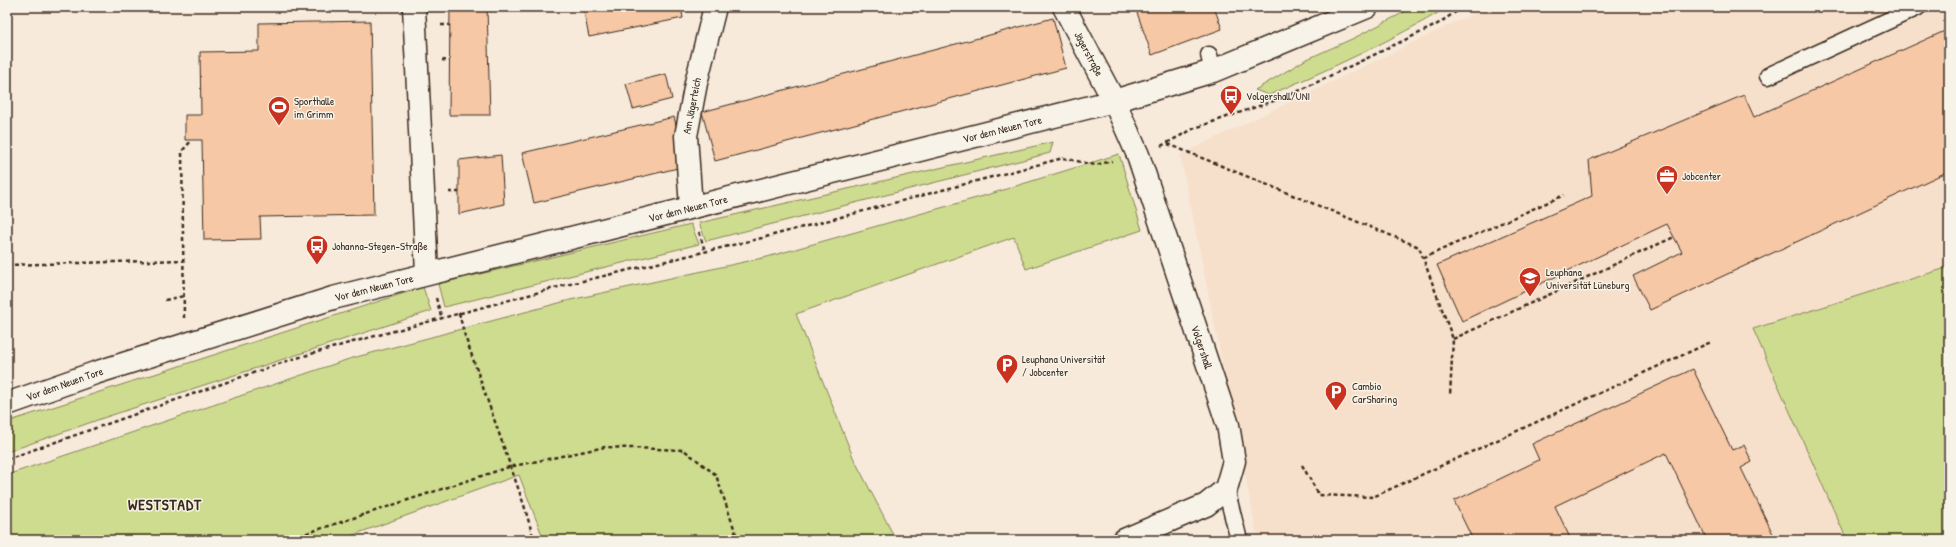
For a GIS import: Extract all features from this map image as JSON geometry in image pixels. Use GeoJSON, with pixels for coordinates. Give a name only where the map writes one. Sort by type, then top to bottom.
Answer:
{"type":"FeatureCollection","features":[{"type":"Feature","properties":{"kind":"main road"},"geometry":{"type":"LineString","coordinates":[[414,7],[427,273]]}},
{"type":"Feature","properties":{"kind":"main road","name":"Am Jägerteich"},"geometry":{"type":"LineString","coordinates":[[691,207],[686,136],[696,82],[715,7]]}},
{"type":"Feature","properties":{"kind":"main road","name":"Jägerstraße"},"geometry":{"type":"LineString","coordinates":[[1064,7],[1114,101]]}},
{"type":"Feature","properties":{"kind":"main road","name":"Vor dem Neuen Tore"},"geometry":{"type":"LineString","coordinates":[[7,404],[95,373],[333,298],[427,273],[1114,101],[1211,63],[1367,7]]}},
{"type":"Feature","properties":{"kind":"main road","name":"Volgershall"},"geometry":{"type":"LineString","coordinates":[[1114,101],[1138,155],[1228,425],[1234,461],[1226,489]]}},
{"type":"Feature","properties":{"kind":"main road"},"geometry":{"type":"LineString","coordinates":[[1124,540],[1206,505],[1226,489]]}},
{"type":"Feature","properties":{"kind":"lane"},"geometry":{"type":"LineString","coordinates":[[1768,76],[1918,7]]}},
{"type":"Feature","properties":{"kind":"lane"},"geometry":{"type":"LineString","coordinates":[[1226,489],[1239,540]]}},
{"type":"Feature","properties":{"kind":"path"},"geometry":{"type":"LineString","coordinates":[[7,459],[290,360],[459,313],[762,238],[1063,158],[1095,165],[1138,155],[1167,144],[1195,128],[1288,96],[1436,25],[1464,7]]}},
{"type":"Feature","properties":{"kind":"path"},"geometry":{"type":"LineString","coordinates":[[184,318],[182,151],[192,140]]}},
{"type":"Feature","properties":{"kind":"path"},"geometry":{"type":"LineString","coordinates":[[1167,144],[1418,247],[1453,339],[1450,396]]}},
{"type":"Feature","properties":{"kind":"path"},"geometry":{"type":"LineString","coordinates":[[1423,258],[1564,195]]}},
{"type":"Feature","properties":{"kind":"path"},"geometry":{"type":"LineString","coordinates":[[1453,339],[1674,237]]}},
{"type":"Feature","properties":{"kind":"path"},"geometry":{"type":"LineString","coordinates":[[7,265],[184,260]]}},
{"type":"Feature","properties":{"kind":"path"},"geometry":{"type":"LineString","coordinates":[[164,300],[184,296]]}},
{"type":"Feature","properties":{"kind":"path"},"geometry":{"type":"LineString","coordinates":[[459,313],[464,333],[534,540]]}},
{"type":"Feature","properties":{"kind":"path"},"geometry":{"type":"LineString","coordinates":[[1302,465],[1319,495],[1373,498],[1711,342]]}},
{"type":"Feature","properties":{"kind":"path"},"geometry":{"type":"LineString","coordinates":[[286,540],[509,467],[605,447],[684,450],[716,475],[738,540]]}},
{"type":"Feature","properties":{"kind":"shaded area","name":"Leuphana Universität Lüneburg"},"geometry":{"type":"Polygon","coordinates":[[[1486,7],[1949,7],[1949,267],[1753,330],[1847,540],[1258,540],[1180,155],[1486,7]]]}},
{"type":"Feature","properties":{"kind":"green space"},"geometry":{"type":"Polygon","coordinates":[[[1414,7],[1448,7],[1360,54],[1269,95],[1255,90],[1305,60],[1354,38],[1414,7]]]}},
{"type":"Feature","properties":{"kind":"green space"},"geometry":{"type":"Polygon","coordinates":[[[1053,142],[1050,153],[706,241],[699,223],[1053,142]]]}},
{"type":"Feature","properties":{"kind":"green space"},"geometry":{"type":"Polygon","coordinates":[[[1119,154],[1142,230],[1026,269],[1014,237],[796,314],[853,457],[896,540],[544,540],[519,475],[339,540],[7,540],[7,475],[349,359],[570,300],[767,257],[987,195],[1119,154]]]}},
{"type":"Feature","properties":{"kind":"green space"},"geometry":{"type":"Polygon","coordinates":[[[691,224],[699,244],[444,307],[438,284],[691,224]]]}},
{"type":"Feature","properties":{"kind":"green space"},"geometry":{"type":"Polygon","coordinates":[[[1949,267],[1949,540],[1847,540],[1753,329],[1949,267]]]}},
{"type":"Feature","properties":{"kind":"green space"},"geometry":{"type":"Polygon","coordinates":[[[423,287],[431,311],[106,417],[7,452],[7,422],[423,287]]]}},
{"type":"Feature","properties":{"kind":"building"},"geometry":{"type":"Polygon","coordinates":[[[450,7],[487,7],[490,115],[449,115],[450,7]]]}},
{"type":"Feature","properties":{"kind":"building"},"geometry":{"type":"Polygon","coordinates":[[[583,7],[681,7],[683,18],[589,37],[583,7]]]}},
{"type":"Feature","properties":{"kind":"building"},"geometry":{"type":"Polygon","coordinates":[[[1135,7],[1214,7],[1222,29],[1152,55],[1135,7]]]}},
{"type":"Feature","properties":{"kind":"building"},"geometry":{"type":"Polygon","coordinates":[[[1053,18],[1066,68],[715,161],[702,112],[1053,18]]]}},
{"type":"Feature","properties":{"kind":"building","name":"Sporthalle im Grimm"},"geometry":{"type":"Polygon","coordinates":[[[370,21],[374,215],[260,217],[261,239],[204,240],[202,140],[185,140],[185,115],[201,115],[200,52],[259,51],[259,23],[370,21]]]}},
{"type":"Feature","properties":{"kind":"building"},"geometry":{"type":"Polygon","coordinates":[[[1949,29],[1949,171],[1650,310],[1633,276],[1682,252],[1667,224],[1462,321],[1437,265],[1592,196],[1589,160],[1744,95],[1754,117],[1949,29]]]}},
{"type":"Feature","properties":{"kind":"building"},"geometry":{"type":"Polygon","coordinates":[[[666,74],[672,99],[633,109],[626,84],[666,74]]]}},
{"type":"Feature","properties":{"kind":"building"},"geometry":{"type":"Polygon","coordinates":[[[674,117],[686,166],[534,203],[522,153],[674,117]]]}},
{"type":"Feature","properties":{"kind":"building"},"geometry":{"type":"Polygon","coordinates":[[[501,155],[504,204],[459,214],[459,160],[501,155]]]}},
{"type":"Feature","properties":{"kind":"building"},"geometry":{"type":"Polygon","coordinates":[[[1693,369],[1732,450],[1744,445],[1752,462],[1741,468],[1774,536],[1765,540],[1707,540],[1666,453],[1555,506],[1571,540],[1473,540],[1454,501],[1539,460],[1532,444],[1693,369]]]}},
{"type":"Feature","properties":{"kind":"place","name":"Volgershall/UNI"},"geometry":{"type":"Point","coordinates":[1231,116]}},
{"type":"Feature","properties":{"kind":"place","name":"Sporthalle im Grimm"},"geometry":{"type":"Point","coordinates":[279,126]}},
{"type":"Feature","properties":{"kind":"place","name":"Jobcenter"},"geometry":{"type":"Point","coordinates":[1667,196]}},
{"type":"Feature","properties":{"kind":"place","name":"Johanna-Stegen-Straße"},"geometry":{"type":"Point","coordinates":[317,266]}},
{"type":"Feature","properties":{"kind":"place","name":"Leuphana Universität Lüneburg"},"geometry":{"type":"Point","coordinates":[1530,298]}},
{"type":"Feature","properties":{"kind":"place","name":"Leuphana Universität / Jobcenter"},"geometry":{"type":"Point","coordinates":[1007,384]}},
{"type":"Feature","properties":{"kind":"place","name":"Cambio CarSharing"},"geometry":{"type":"Point","coordinates":[1336,412]}},
{"type":"Feature","properties":{"kind":"district","name":"WESTSTADT"},"geometry":{"type":"Point","coordinates":[165,505]}}]}
